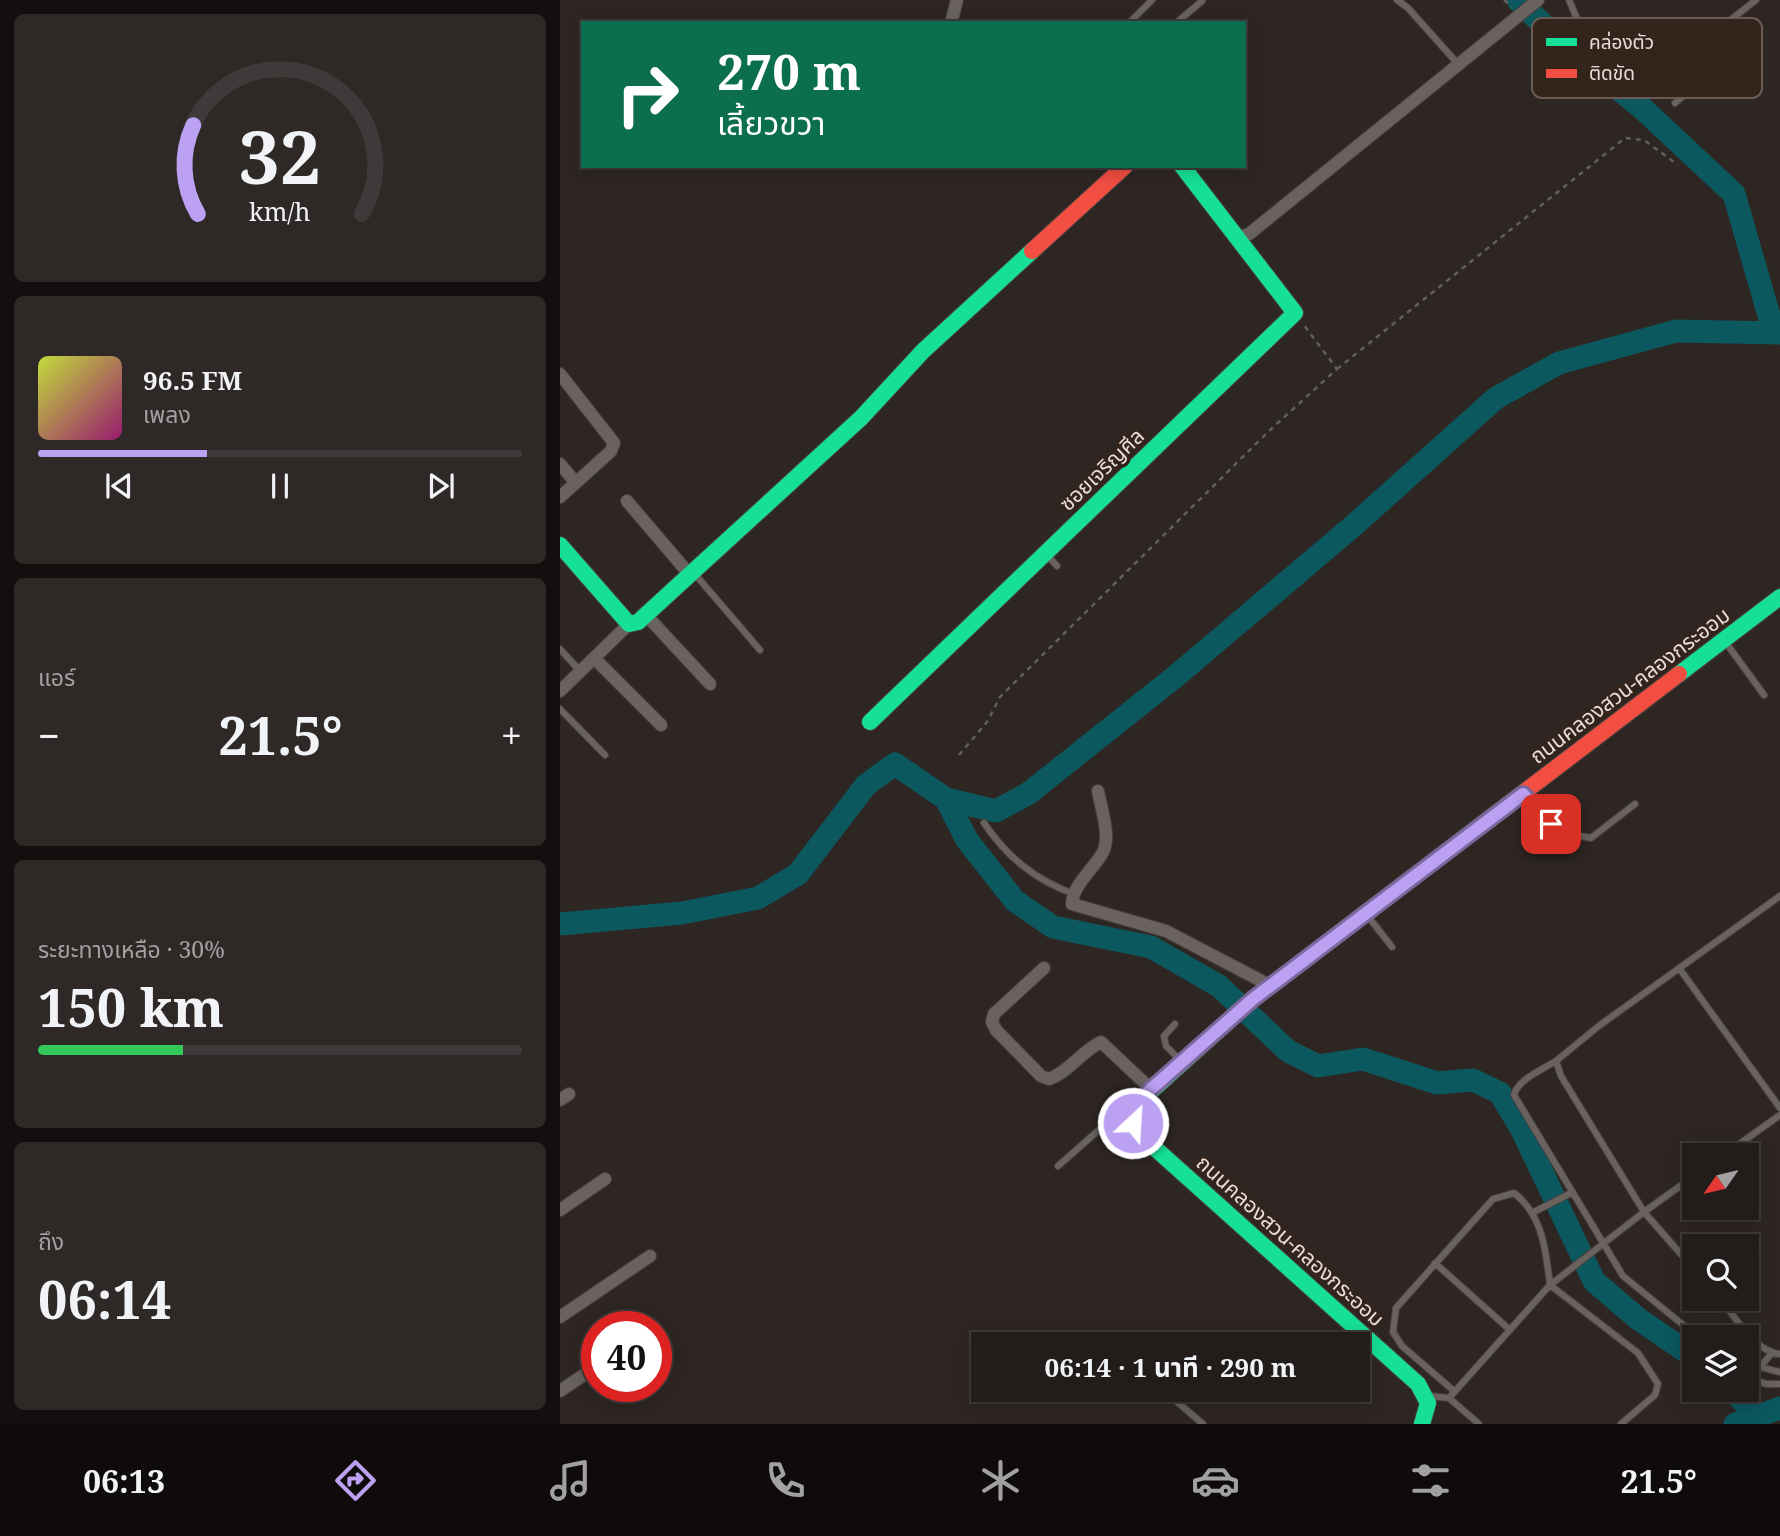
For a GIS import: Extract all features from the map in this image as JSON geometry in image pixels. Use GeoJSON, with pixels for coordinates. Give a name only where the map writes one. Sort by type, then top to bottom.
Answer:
{"type":"FeatureCollection","features":[{"type":"Feature","properties":{"kind":"street"},"geometry":{"type":"LineString","coordinates":[[952,21],[957,0]]}},
{"type":"Feature","properties":{"kind":"street"},"geometry":{"type":"LineString","coordinates":[[1238,237],[1249,234],[1530,6]]}},
{"type":"Feature","properties":{"kind":"street"},"geometry":{"type":"LineString","coordinates":[[560,691],[629,624],[646,615],[861,418],[923,351],[1123,168]]}},
{"type":"Feature","properties":{"kind":"street"},"geometry":{"type":"LineString","coordinates":[[1183,168],[1226,228],[1238,237],[1295,313]]}},
{"type":"Feature","properties":{"kind":"street","name":"ซอยเจริญศีล"},"geometry":{"type":"LineString","coordinates":[[870,722],[1295,313]]}},
{"type":"Feature","properties":{"kind":"street"},"geometry":{"type":"LineString","coordinates":[[560,374],[614,443],[611,451],[560,497]]}},
{"type":"Feature","properties":{"kind":"street"},"geometry":{"type":"LineString","coordinates":[[560,464],[576,483]]}},
{"type":"Feature","properties":{"kind":"street"},"geometry":{"type":"LineString","coordinates":[[627,501],[691,573]]}},
{"type":"Feature","properties":{"kind":"street"},"geometry":{"type":"LineString","coordinates":[[560,545],[629,624]]}},
{"type":"Feature","properties":{"kind":"street","name":"ถนนคลองสวน-คลองกระออม"},"geometry":{"type":"LineString","coordinates":[[1428,1396],[1138,1133],[1133,1123],[1140,1101],[1253,999],[1780,597]]}},
{"type":"Feature","properties":{"kind":"street"},"geometry":{"type":"LineString","coordinates":[[646,615],[710,684]]}},
{"type":"Feature","properties":{"kind":"street"},"geometry":{"type":"LineString","coordinates":[[594,658],[662,725]]}},
{"type":"Feature","properties":{"kind":"street"},"geometry":{"type":"LineString","coordinates":[[1098,791],[1104,851],[1074,894],[1071,901],[1074,906],[1166,931],[1271,986]]}},
{"type":"Feature","properties":{"kind":"street"},"geometry":{"type":"LineString","coordinates":[[1044,968],[995,1014],[992,1022],[996,1030],[1041,1076],[1049,1080],[1057,1077],[1090,1047],[1101,1041],[1151,1089]]}},
{"type":"Feature","properties":{"kind":"street"},"geometry":{"type":"LineString","coordinates":[[560,1210],[605,1178]]}},
{"type":"Feature","properties":{"kind":"street"},"geometry":{"type":"LineString","coordinates":[[560,1317],[650,1256]]}},
{"type":"Feature","properties":{"kind":"street"},"geometry":{"type":"LineString","coordinates":[[560,1391],[581,1377]]}},
{"type":"Feature","properties":{"kind":"street"},"geometry":{"type":"LineString","coordinates":[[1422,1424],[1429,1411],[1428,1396]]}},
{"type":"Feature","properties":{"kind":"lane"},"geometry":{"type":"LineString","coordinates":[[1131,21],[1152,0]]}},
{"type":"Feature","properties":{"kind":"lane"},"geometry":{"type":"LineString","coordinates":[[1397,0],[1408,8],[1458,64]]}},
{"type":"Feature","properties":{"kind":"lane"},"geometry":{"type":"LineString","coordinates":[[1569,0],[1577,18]]}},
{"type":"Feature","properties":{"kind":"lane"},"geometry":{"type":"LineString","coordinates":[[1733,18],[1756,0]]}},
{"type":"Feature","properties":{"kind":"lane"},"geometry":{"type":"LineString","coordinates":[[1178,21],[1202,1]]}},
{"type":"Feature","properties":{"kind":"lane"},"geometry":{"type":"LineString","coordinates":[[1675,103],[1681,98]]}},
{"type":"Feature","properties":{"kind":"lane"},"geometry":{"type":"LineString","coordinates":[[1045,554],[1057,566]]}},
{"type":"Feature","properties":{"kind":"lane"},"geometry":{"type":"LineString","coordinates":[[691,573],[760,650]]}},
{"type":"Feature","properties":{"kind":"lane"},"geometry":{"type":"LineString","coordinates":[[1724,640],[1764,695]]}},
{"type":"Feature","properties":{"kind":"lane"},"geometry":{"type":"LineString","coordinates":[[560,649],[580,671]]}},
{"type":"Feature","properties":{"kind":"lane"},"geometry":{"type":"LineString","coordinates":[[560,709],[606,755]]}},
{"type":"Feature","properties":{"kind":"lane"},"geometry":{"type":"LineString","coordinates":[[1523,794],[1551,824],[1567,835],[1591,838],[1635,804]]}},
{"type":"Feature","properties":{"kind":"lane"},"geometry":{"type":"LineString","coordinates":[[984,823],[1016,863],[1048,885],[1074,894]]}},
{"type":"Feature","properties":{"kind":"lane"},"geometry":{"type":"LineString","coordinates":[[1683,1325],[1623,1276],[1600,1248],[1514,1095],[1516,1089],[1526,1080],[1556,1061],[1600,1025],[1780,896]]}},
{"type":"Feature","properties":{"kind":"lane"},"geometry":{"type":"LineString","coordinates":[[1365,914],[1392,947]]}},
{"type":"Feature","properties":{"kind":"lane"},"geometry":{"type":"LineString","coordinates":[[1679,968],[1780,1108]]}},
{"type":"Feature","properties":{"kind":"lane"},"geometry":{"type":"LineString","coordinates":[[1175,1024],[1164,1036],[1164,1041],[1181,1062]]}},
{"type":"Feature","properties":{"kind":"lane"},"geometry":{"type":"LineString","coordinates":[[1556,1061],[1561,1076],[1644,1212],[1682,1255]]}},
{"type":"Feature","properties":{"kind":"lane"},"geometry":{"type":"LineString","coordinates":[[1741,1143],[1780,1115]]}},
{"type":"Feature","properties":{"kind":"lane"},"geometry":{"type":"LineString","coordinates":[[1058,1166],[1100,1129],[1133,1123]]}},
{"type":"Feature","properties":{"kind":"lane"},"geometry":{"type":"LineString","coordinates":[[1448,1398],[1550,1285],[1682,1185]]}},
{"type":"Feature","properties":{"kind":"lane"},"geometry":{"type":"LineString","coordinates":[[1454,1391],[1402,1346],[1393,1332],[1396,1308],[1493,1199],[1514,1193],[1532,1213],[1543,1236],[1550,1285],[1638,1353],[1658,1384],[1655,1395],[1621,1424]]}},
{"type":"Feature","properties":{"kind":"lane"},"geometry":{"type":"LineString","coordinates":[[1532,1213],[1569,1194]]}},
{"type":"Feature","properties":{"kind":"lane"},"geometry":{"type":"LineString","coordinates":[[1435,1263],[1510,1330]]}},
{"type":"Feature","properties":{"kind":"lane"},"geometry":{"type":"LineString","coordinates":[[1731,1311],[1771,1353],[1780,1354]]}},
{"type":"Feature","properties":{"kind":"lane"},"geometry":{"type":"LineString","coordinates":[[1771,1353],[1760,1367],[1780,1372]]}},
{"type":"Feature","properties":{"kind":"lane"},"geometry":{"type":"LineString","coordinates":[[1759,1382],[1780,1384]]}},
{"type":"Feature","properties":{"kind":"lane"},"geometry":{"type":"LineString","coordinates":[[1428,1396],[1448,1398],[1479,1424]]}},
{"type":"Feature","properties":{"kind":"lane"},"geometry":{"type":"LineString","coordinates":[[1177,1402],[1203,1424]]}},
{"type":"Feature","properties":{"kind":"path"},"geometry":{"type":"LineString","coordinates":[[959,755],[987,722],[1000,697],[1269,431],[1337,369],[1611,146],[1634,137],[1644,140],[1678,165]]}},
{"type":"Feature","properties":{"kind":"path"},"geometry":{"type":"LineString","coordinates":[[1295,313],[1337,369]]}},
{"type":"Feature","properties":{"kind":"waterway"},"geometry":{"type":"LineString","coordinates":[[1518,0],[1536,18]]}},
{"type":"Feature","properties":{"kind":"waterway"},"geometry":{"type":"LineString","coordinates":[[1630,98],[1734,194],[1774,333]]}},
{"type":"Feature","properties":{"kind":"waterway"},"geometry":{"type":"LineString","coordinates":[[560,924],[682,913],[758,898],[798,874],[866,785],[895,764],[946,799],[996,811],[1029,793],[1176,676],[1353,526],[1496,398],[1559,363],[1676,331],[1780,333]]}},
{"type":"Feature","properties":{"kind":"waterway"},"geometry":{"type":"LineString","coordinates":[[946,799],[967,840],[1015,901],[1053,927],[1151,947],[1219,986],[1288,1051],[1318,1066],[1363,1059],[1437,1083],[1473,1080],[1500,1093],[1521,1128],[1594,1281],[1637,1318],[1682,1349]]}},
{"type":"Feature","properties":{"kind":"waterway"},"geometry":{"type":"LineString","coordinates":[[1744,1402],[1756,1414]]}},
{"type":"Feature","properties":{"kind":"waterway"},"geometry":{"type":"LineString","coordinates":[[1735,1424],[1780,1408]]}},
{"type":"Feature","properties":{"kind":"traffic: fast"},"geometry":{"type":"LineString","coordinates":[[870,722],[1295,313],[1184,168]]}},
{"type":"Feature","properties":{"kind":"traffic: fast"},"geometry":{"type":"LineString","coordinates":[[560,545],[629,624],[638,622],[861,418],[923,351],[1032,251]]}},
{"type":"Feature","properties":{"kind":"traffic: fast"},"geometry":{"type":"LineString","coordinates":[[1679,674],[1780,597]]}},
{"type":"Feature","properties":{"kind":"traffic: fast"},"geometry":{"type":"LineString","coordinates":[[1422,1424],[1428,1403],[1418,1384],[1138,1133],[1133,1123],[1140,1101],[1253,999],[1498,812]]}},
{"type":"Feature","properties":{"kind":"traffic: jam"},"geometry":{"type":"LineString","coordinates":[[1032,251],[1123,168]]}},
{"type":"Feature","properties":{"kind":"traffic: jam"},"geometry":{"type":"LineString","coordinates":[[1498,812],[1679,674]]}},
{"type":"Feature","properties":{"kind":"route"},"geometry":{"type":"LineString","coordinates":[[1133,1123],[1140,1101],[1151,1089],[1253,999],[1523,794],[1551,824]]}}]}
